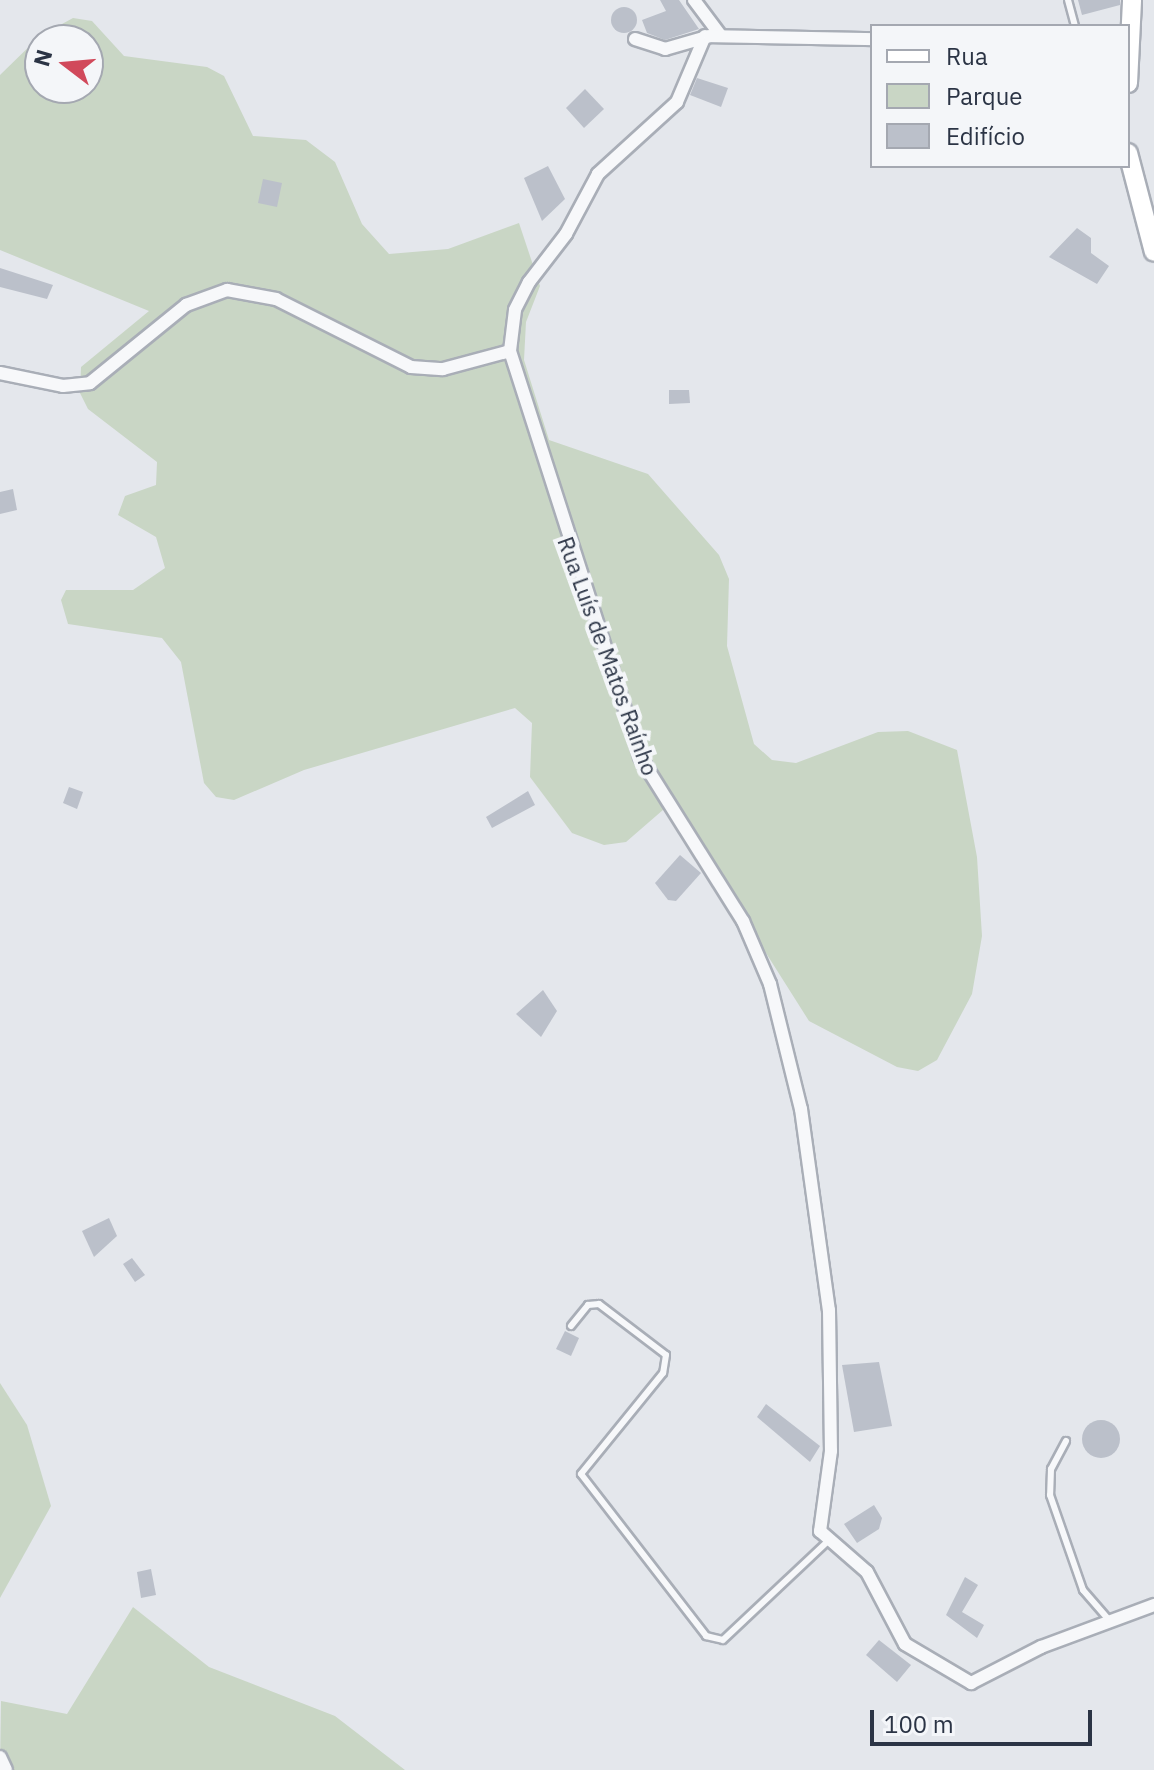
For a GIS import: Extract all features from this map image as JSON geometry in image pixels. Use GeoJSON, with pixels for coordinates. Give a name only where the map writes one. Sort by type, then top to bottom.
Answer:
{"type":"FeatureCollection","features":[{"type":"Feature","properties":{"kind":"main road"},"geometry":{"type":"LineString","coordinates":[[1130,42],[1132,0]]}},
{"type":"Feature","properties":{"kind":"main road"},"geometry":{"type":"LineString","coordinates":[[1130,163],[1154,252]]}},
{"type":"Feature","properties":{"kind":"street"},"geometry":{"type":"LineString","coordinates":[[694,0],[721,36]]}},
{"type":"Feature","properties":{"kind":"street"},"geometry":{"type":"LineString","coordinates":[[0,373],[63,386],[90,383],[186,305],[227,290],[276,299],[411,367],[443,369],[510,351],[515,310],[529,282],[566,234],[594,179],[677,102],[705,36]]}},
{"type":"Feature","properties":{"kind":"street"},"geometry":{"type":"LineString","coordinates":[[635,39],[665,49],[705,36],[870,39]]}},
{"type":"Feature","properties":{"kind":"street"},"geometry":{"type":"LineString","coordinates":[[1130,167],[1133,179]]}},
{"type":"Feature","properties":{"kind":"street","name":"Rua Luís de Matos Raínho"},"geometry":{"type":"LineString","coordinates":[[510,351],[640,757],[743,921],[768,978],[801,1109],[830,1362],[831,1461],[819,1524],[827,1542]]}},
{"type":"Feature","properties":{"kind":"street"},"geometry":{"type":"LineString","coordinates":[[827,1542],[870,1575],[905,1644],[968,1682],[1109,1620],[1154,1605]]}},
{"type":"Feature","properties":{"kind":"street"},"geometry":{"type":"LineString","coordinates":[[0,1757],[6,1770]]}},
{"type":"Feature","properties":{"kind":"lane"},"geometry":{"type":"LineString","coordinates":[[1068,0],[1074,24]]}},
{"type":"Feature","properties":{"kind":"lane"},"geometry":{"type":"LineString","coordinates":[[571,1326],[596,1303],[666,1355],[663,1373],[581,1474],[706,1636],[723,1640],[827,1542]]}},
{"type":"Feature","properties":{"kind":"lane"},"geometry":{"type":"LineString","coordinates":[[1066,1441],[1049,1492],[1083,1590],[1109,1620]]}},
{"type":"Feature","properties":{"kind":"green space"},"geometry":{"type":"Polygon","coordinates":[[[73,18],[95,24],[62,24],[73,18]]]}},
{"type":"Feature","properties":{"kind":"green space"},"geometry":{"type":"Polygon","coordinates":[[[104,34],[124,56],[207,67],[224,76],[253,136],[306,140],[335,162],[362,224],[389,254],[448,249],[519,223],[540,286],[526,322],[524,360],[549,440],[648,474],[719,555],[729,579],[727,646],[754,744],[772,760],[796,763],[878,732],[908,731],[957,750],[977,857],[982,936],[972,994],[937,1060],[918,1071],[897,1067],[809,1021],[671,803],[626,842],[604,845],[572,833],[530,777],[532,723],[515,708],[304,770],[234,800],[216,797],[204,783],[181,662],[162,638],[68,624],[61,600],[66,590],[133,590],[165,568],[156,537],[118,515],[125,496],[156,485],[157,462],[88,409],[80,393],[81,367],[149,311],[0,250],[0,75],[24,52],[24,104],[104,104],[104,34]]]}},
{"type":"Feature","properties":{"kind":"green space"},"geometry":{"type":"Polygon","coordinates":[[[0,1383],[27,1425],[51,1506],[0,1598],[0,1383]]]}},
{"type":"Feature","properties":{"kind":"green space"},"geometry":{"type":"Polygon","coordinates":[[[133,1607],[209,1667],[335,1716],[405,1770],[0,1770],[1,1701],[67,1714],[133,1607]]]}},
{"type":"Feature","properties":{"kind":"building"},"geometry":{"type":"Polygon","coordinates":[[[660,0],[679,0],[699,29],[665,40],[647,33],[642,20],[666,11],[660,0]]]}},
{"type":"Feature","properties":{"kind":"building"},"geometry":{"type":"Polygon","coordinates":[[[1078,0],[1120,0],[1120,5],[1082,15],[1078,0]]]}},
{"type":"Feature","properties":{"kind":"building"},"geometry":{"type":"Polygon","coordinates":[[[624,7],[633,11],[637,20],[633,29],[624,33],[615,29],[611,20],[615,11],[624,7]]]}},
{"type":"Feature","properties":{"kind":"building"},"geometry":{"type":"Polygon","coordinates":[[[697,78],[728,88],[721,107],[690,95],[697,78]]]}},
{"type":"Feature","properties":{"kind":"building"},"geometry":{"type":"Polygon","coordinates":[[[585,89],[604,109],[584,128],[566,108],[585,89]]]}},
{"type":"Feature","properties":{"kind":"building"},"geometry":{"type":"Polygon","coordinates":[[[548,166],[565,199],[542,221],[524,178],[548,166]]]}},
{"type":"Feature","properties":{"kind":"building"},"geometry":{"type":"Polygon","coordinates":[[[263,179],[282,183],[277,207],[258,203],[263,179]]]}},
{"type":"Feature","properties":{"kind":"building"},"geometry":{"type":"Polygon","coordinates":[[[1077,228],[1091,238],[1091,253],[1109,266],[1097,284],[1049,257],[1077,228]]]}},
{"type":"Feature","properties":{"kind":"building"},"geometry":{"type":"Polygon","coordinates":[[[0,268],[53,285],[47,299],[0,287],[0,268]]]}},
{"type":"Feature","properties":{"kind":"building"},"geometry":{"type":"Polygon","coordinates":[[[669,390],[689,390],[690,403],[669,404],[669,390]]]}},
{"type":"Feature","properties":{"kind":"building"},"geometry":{"type":"Polygon","coordinates":[[[13,489],[17,510],[0,514],[0,492],[13,489]]]}},
{"type":"Feature","properties":{"kind":"building"},"geometry":{"type":"Polygon","coordinates":[[[69,787],[83,792],[77,809],[63,803],[69,787]]]}},
{"type":"Feature","properties":{"kind":"building"},"geometry":{"type":"Polygon","coordinates":[[[528,791],[535,805],[492,828],[486,817],[528,791]]]}},
{"type":"Feature","properties":{"kind":"building"},"geometry":{"type":"Polygon","coordinates":[[[680,855],[701,873],[676,901],[668,900],[655,883],[680,855]]]}},
{"type":"Feature","properties":{"kind":"building"},"geometry":{"type":"Polygon","coordinates":[[[543,990],[557,1011],[541,1037],[516,1014],[543,990]]]}},
{"type":"Feature","properties":{"kind":"building"},"geometry":{"type":"Polygon","coordinates":[[[109,1218],[117,1236],[94,1257],[82,1231],[109,1218]]]}},
{"type":"Feature","properties":{"kind":"building"},"geometry":{"type":"Polygon","coordinates":[[[132,1258],[145,1275],[135,1282],[123,1264],[132,1258]]]}},
{"type":"Feature","properties":{"kind":"building"},"geometry":{"type":"Polygon","coordinates":[[[565,1331],[579,1338],[571,1356],[556,1349],[565,1331]]]}},
{"type":"Feature","properties":{"kind":"building"},"geometry":{"type":"Polygon","coordinates":[[[879,1362],[892,1426],[854,1432],[842,1365],[879,1362]]]}},
{"type":"Feature","properties":{"kind":"building"},"geometry":{"type":"Polygon","coordinates":[[[766,1404],[820,1446],[810,1462],[757,1417],[766,1404]]]}},
{"type":"Feature","properties":{"kind":"building"},"geometry":{"type":"Polygon","coordinates":[[[1101,1420],[1115,1425],[1120,1439],[1115,1453],[1101,1458],[1087,1453],[1082,1439],[1087,1425],[1101,1420]]]}},
{"type":"Feature","properties":{"kind":"building"},"geometry":{"type":"Polygon","coordinates":[[[874,1505],[882,1518],[879,1529],[857,1543],[844,1524],[874,1505]]]}},
{"type":"Feature","properties":{"kind":"building"},"geometry":{"type":"Polygon","coordinates":[[[151,1569],[156,1595],[141,1598],[137,1572],[151,1569]]]}},
{"type":"Feature","properties":{"kind":"building"},"geometry":{"type":"Polygon","coordinates":[[[965,1577],[978,1585],[962,1612],[984,1625],[977,1638],[946,1615],[965,1577]]]}},
{"type":"Feature","properties":{"kind":"building"},"geometry":{"type":"Polygon","coordinates":[[[879,1640],[911,1665],[897,1682],[866,1655],[879,1640]]]}}]}
